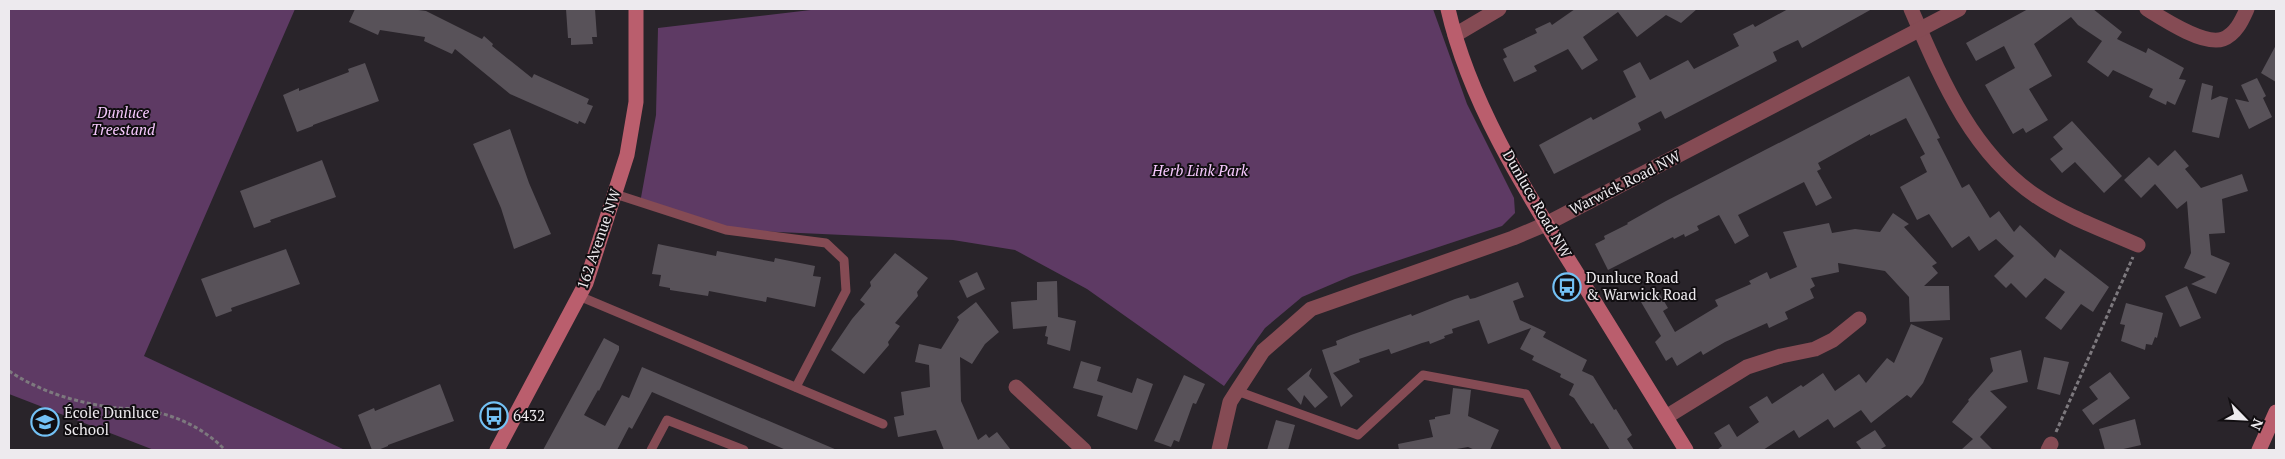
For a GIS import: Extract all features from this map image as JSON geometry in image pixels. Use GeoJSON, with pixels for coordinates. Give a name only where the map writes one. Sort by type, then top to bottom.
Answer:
{"type":"FeatureCollection","features":[{"type":"Feature","properties":{"kind":"street","name":"162 Avenue NW"},"geometry":{"type":"LineString","coordinates":[[497,450],[586,283],[615,194],[627,155],[636,102],[636,9]]}},
{"type":"Feature","properties":{"kind":"street","name":"Dunluce Road NW"},"geometry":{"type":"LineString","coordinates":[[1448,9],[1455,35],[1491,123],[1546,224],[1686,450]]}},
{"type":"Feature","properties":{"kind":"street"},"geometry":{"type":"LineString","coordinates":[[1455,35],[1498,9]]}},
{"type":"Feature","properties":{"kind":"street"},"geometry":{"type":"LineString","coordinates":[[1912,9],[1920,30],[1963,118],[1980,143],[2007,172],[2021,185],[2054,207],[2138,245]]}},
{"type":"Feature","properties":{"kind":"street","name":"Warwick Road NW"},"geometry":{"type":"LineString","coordinates":[[1219,450],[1230,402],[1263,351],[1311,309],[1513,238],[1546,224],[1959,9]]}},
{"type":"Feature","properties":{"kind":"street"},"geometry":{"type":"LineString","coordinates":[[2147,9],[2193,34],[2212,40],[2223,39],[2234,31],[2247,9]]}},
{"type":"Feature","properties":{"kind":"street"},"geometry":{"type":"LineString","coordinates":[[1666,417],[1747,367],[1781,356],[1815,349],[1833,340],[1859,319]]}},
{"type":"Feature","properties":{"kind":"street"},"geometry":{"type":"LineString","coordinates":[[1016,387],[1084,450]]}},
{"type":"Feature","properties":{"kind":"street"},"geometry":{"type":"LineString","coordinates":[[2259,450],[2276,412]]}},
{"type":"Feature","properties":{"kind":"lane"},"geometry":{"type":"LineString","coordinates":[[615,194],[726,230],[826,243],[844,260],[846,291],[796,388]]}},
{"type":"Feature","properties":{"kind":"lane"},"geometry":{"type":"LineString","coordinates":[[579,296],[883,424]]}},
{"type":"Feature","properties":{"kind":"lane"},"geometry":{"type":"LineString","coordinates":[[1237,391],[1358,435],[1423,374],[1526,394],[1557,450]]}},
{"type":"Feature","properties":{"kind":"lane"},"geometry":{"type":"LineString","coordinates":[[651,450],[667,420],[744,450]]}},
{"type":"Feature","properties":{"kind":"path"},"geometry":{"type":"LineString","coordinates":[[2049,447],[2138,245]]}},
{"type":"Feature","properties":{"kind":"path"},"geometry":{"type":"LineString","coordinates":[[9,371],[36,386],[70,399],[111,407],[163,413],[200,430],[226,450]]}},
{"type":"Feature","properties":{"kind":"green space","name":"Dunluce Treestand"},"geometry":{"type":"Polygon","coordinates":[[[9,9],[295,9],[144,356],[345,450],[154,450],[9,394],[9,9]]]}},
{"type":"Feature","properties":{"kind":"green space","name":"Herb Link Park"},"geometry":{"type":"Polygon","coordinates":[[[819,9],[1433,9],[1467,104],[1514,198],[1515,213],[1502,226],[1351,276],[1302,297],[1265,328],[1224,386],[1087,289],[1015,250],[953,240],[732,230],[640,203],[656,115],[658,28],[819,9]]]}},
{"type":"Feature","properties":{"kind":"building"},"geometry":{"type":"Polygon","coordinates":[[[355,9],[411,9],[426,11],[482,39],[484,36],[493,44],[492,46],[532,78],[534,74],[589,99],[587,104],[593,106],[585,124],[579,121],[578,124],[510,94],[455,49],[452,54],[424,41],[425,37],[380,30],[378,35],[349,22],[355,9]]]}},
{"type":"Feature","properties":{"kind":"building"},"geometry":{"type":"Polygon","coordinates":[[[566,9],[595,9],[597,37],[592,37],[593,44],[571,45],[571,38],[568,38],[566,9]]]}},
{"type":"Feature","properties":{"kind":"building"},"geometry":{"type":"Polygon","coordinates":[[[1575,9],[1697,9],[1681,23],[1666,15],[1637,37],[1618,12],[1583,37],[1598,60],[1582,70],[1568,49],[1534,66],[1537,71],[1514,82],[1503,59],[1507,57],[1503,49],[1537,33],[1535,29],[1550,22],[1552,25],[1575,9]]]}},
{"type":"Feature","properties":{"kind":"building"},"geometry":{"type":"Polygon","coordinates":[[[1788,9],[1872,9],[1802,48],[1798,40],[1773,52],[1777,61],[1665,119],[1661,111],[1638,123],[1641,130],[1554,174],[1539,145],[1591,117],[1593,120],[1636,97],[1623,71],[1640,62],[1650,80],[1688,60],[1694,69],[1739,46],[1733,34],[1753,24],[1755,27],[1788,9]]]}},
{"type":"Feature","properties":{"kind":"building"},"geometry":{"type":"Polygon","coordinates":[[[2028,9],[2093,9],[2122,32],[2117,39],[2146,53],[2148,48],[2184,68],[2179,79],[2186,80],[2175,105],[2167,101],[2166,105],[2149,97],[2153,89],[2113,70],[2108,77],[2087,62],[2102,41],[2078,25],[2071,17],[2034,44],[2052,76],[2029,89],[2048,120],[2026,133],[2023,128],[2013,134],[1985,85],[2015,68],[2004,46],[1976,61],[1966,43],[2028,9]]]}},
{"type":"Feature","properties":{"kind":"building"},"geometry":{"type":"Polygon","coordinates":[[[2276,45],[2276,82],[2261,73],[2276,45]]]}},
{"type":"Feature","properties":{"kind":"building"},"geometry":{"type":"Polygon","coordinates":[[[365,63],[379,101],[297,132],[283,95],[349,72],[348,69],[365,63]]]}},
{"type":"Feature","properties":{"kind":"building"},"geometry":{"type":"Polygon","coordinates":[[[1909,76],[1940,138],[1937,139],[1962,188],[1969,184],[1990,218],[1999,211],[2014,232],[2020,225],[2055,258],[2060,249],[2109,287],[2093,312],[2081,304],[2061,330],[2045,318],[2065,292],[2045,278],[2026,298],[2011,283],[2006,288],[1994,276],[2014,256],[1996,239],[1979,251],[1969,236],[1952,248],[1929,214],[1917,220],[1900,187],[1927,172],[1920,157],[1925,154],[1906,118],[1870,136],[1870,134],[1818,163],[1821,169],[1817,171],[1832,198],[1816,206],[1804,182],[1738,215],[1749,236],[1735,244],[1719,215],[1697,226],[1699,230],[1685,237],[1684,234],[1674,239],[1673,237],[1608,270],[1595,244],[1605,239],[1604,236],[1666,201],[1909,76]]]}},
{"type":"Feature","properties":{"kind":"building"},"geometry":{"type":"Polygon","coordinates":[[[2257,78],[2266,96],[2263,98],[2272,117],[2249,129],[2235,99],[2249,102],[2241,85],[2257,78]]]}},
{"type":"Feature","properties":{"kind":"building"},"geometry":{"type":"Polygon","coordinates":[[[2202,83],[2213,86],[2211,100],[2220,96],[2228,98],[2219,138],[2192,132],[2202,83]]]}},
{"type":"Feature","properties":{"kind":"building"},"geometry":{"type":"Polygon","coordinates":[[[2072,121],[2122,176],[2104,193],[2075,162],[2062,173],[2050,159],[2063,149],[2053,137],[2072,121]]]}},
{"type":"Feature","properties":{"kind":"building"},"geometry":{"type":"Polygon","coordinates":[[[510,129],[529,183],[551,234],[514,249],[501,208],[473,144],[510,129]]]}},
{"type":"Feature","properties":{"kind":"building"},"geometry":{"type":"Polygon","coordinates":[[[2175,150],[2189,166],[2185,169],[2201,188],[2242,174],[2248,191],[2222,199],[2225,233],[2209,234],[2211,255],[2230,263],[2216,294],[2191,284],[2206,277],[2184,268],[2191,253],[2187,201],[2177,209],[2155,184],[2141,198],[2124,180],[2149,157],[2158,166],[2175,150]]]}},
{"type":"Feature","properties":{"kind":"building"},"geometry":{"type":"Polygon","coordinates":[[[322,160],[336,197],[270,220],[271,222],[254,228],[240,191],[322,160]]]}},
{"type":"Feature","properties":{"kind":"building"},"geometry":{"type":"Polygon","coordinates":[[[1893,213],[1909,224],[1904,227],[1937,263],[1932,266],[1938,273],[1924,286],[1949,286],[1950,320],[1910,322],[1909,297],[1885,271],[1838,263],[1839,272],[1811,278],[1815,286],[1810,289],[1814,298],[1785,312],[1788,319],[1769,328],[1767,323],[1725,342],[1703,355],[1701,351],[1677,366],[1672,357],[1666,361],[1655,342],[1661,336],[1641,302],[1658,291],[1668,308],[1663,311],[1675,332],[1718,306],[1715,300],[1751,284],[1749,281],[1767,272],[1770,279],[1797,267],[1783,232],[1829,223],[1832,233],[1855,229],[1880,232],[1893,213]]]}},
{"type":"Feature","properties":{"kind":"building"},"geometry":{"type":"Polygon","coordinates":[[[658,244],[716,256],[717,251],[774,262],[775,258],[815,266],[813,276],[821,277],[815,307],[767,297],[766,302],[709,291],[708,296],[670,290],[670,288],[659,286],[661,275],[652,274],[658,244]]]}},
{"type":"Feature","properties":{"kind":"building"},"geometry":{"type":"Polygon","coordinates":[[[286,249],[300,284],[231,308],[232,311],[216,317],[201,279],[286,249]]]}},
{"type":"Feature","properties":{"kind":"building"},"geometry":{"type":"Polygon","coordinates":[[[895,253],[928,278],[917,292],[918,296],[895,323],[900,326],[888,342],[889,345],[864,374],[831,350],[852,319],[865,304],[860,300],[871,286],[870,282],[895,253]]]}},
{"type":"Feature","properties":{"kind":"building"},"geometry":{"type":"Polygon","coordinates":[[[977,272],[985,289],[967,298],[959,281],[977,272]]]}},
{"type":"Feature","properties":{"kind":"building"},"geometry":{"type":"Polygon","coordinates":[[[1057,281],[1058,317],[1076,321],[1070,351],[1047,344],[1048,337],[1045,336],[1047,326],[1013,329],[1011,302],[1037,300],[1037,282],[1057,281]]]}},
{"type":"Feature","properties":{"kind":"building"},"geometry":{"type":"Polygon","coordinates":[[[1518,282],[1524,297],[1513,301],[1520,320],[1546,332],[1543,337],[1587,360],[1582,371],[1593,376],[1614,410],[1616,409],[1632,435],[1627,439],[1634,450],[1610,450],[1593,423],[1591,424],[1574,398],[1569,395],[1574,384],[1560,377],[1561,374],[1532,360],[1534,356],[1520,349],[1531,328],[1488,344],[1479,320],[1452,329],[1453,333],[1430,344],[1429,341],[1391,354],[1389,349],[1359,359],[1360,362],[1333,373],[1353,396],[1341,407],[1322,350],[1337,345],[1336,341],[1411,314],[1412,316],[1468,295],[1470,299],[1475,298],[1518,282]]]}},
{"type":"Feature","properties":{"kind":"building"},"geometry":{"type":"Polygon","coordinates":[[[2187,286],[2201,318],[2180,327],[2165,296],[2187,286]]]}},
{"type":"Feature","properties":{"kind":"building"},"geometry":{"type":"Polygon","coordinates":[[[976,302],[999,332],[985,344],[972,364],[960,357],[961,401],[978,440],[986,434],[989,438],[997,432],[1011,450],[944,450],[936,430],[898,437],[894,417],[904,415],[901,392],[930,387],[929,365],[915,362],[919,344],[941,349],[959,320],[957,317],[976,302]]]}},
{"type":"Feature","properties":{"kind":"building"},"geometry":{"type":"Polygon","coordinates":[[[2126,303],[2163,313],[2157,338],[2155,337],[2152,345],[2146,344],[2145,350],[2121,341],[2125,325],[2120,324],[2126,303]]]}},
{"type":"Feature","properties":{"kind":"building"},"geometry":{"type":"Polygon","coordinates":[[[1911,324],[1943,338],[1923,383],[1911,398],[1907,395],[1871,423],[1861,410],[1834,428],[1828,419],[1799,438],[1794,430],[1763,450],[1717,450],[1722,446],[1714,433],[1729,424],[1737,437],[1759,422],[1749,407],[1767,396],[1772,404],[1801,385],[1803,387],[1823,373],[1835,391],[1859,374],[1866,383],[1887,358],[1894,363],[1911,324]]]}},
{"type":"Feature","properties":{"kind":"building"},"geometry":{"type":"Polygon","coordinates":[[[604,338],[619,346],[619,350],[599,391],[584,415],[605,426],[622,395],[629,398],[642,367],[837,450],[786,450],[652,392],[632,429],[629,427],[617,450],[543,450],[604,338]]]}},
{"type":"Feature","properties":{"kind":"building"},"geometry":{"type":"Polygon","coordinates":[[[2021,350],[2028,382],[1990,391],[2007,407],[1980,437],[1993,450],[1961,450],[1973,439],[1952,422],[1993,371],[1990,358],[2021,350]]]}},
{"type":"Feature","properties":{"kind":"building"},"geometry":{"type":"Polygon","coordinates":[[[2044,357],[2069,362],[2060,395],[2037,389],[2044,357]]]}},
{"type":"Feature","properties":{"kind":"building"},"geometry":{"type":"Polygon","coordinates":[[[1081,361],[1101,367],[1097,381],[1132,393],[1137,378],[1153,384],[1137,430],[1097,416],[1103,396],[1073,388],[1081,361]]]}},
{"type":"Feature","properties":{"kind":"building"},"geometry":{"type":"Polygon","coordinates":[[[1312,368],[1309,376],[1328,397],[1315,408],[1304,395],[1301,405],[1287,389],[1312,368]]]}},
{"type":"Feature","properties":{"kind":"building"},"geometry":{"type":"Polygon","coordinates":[[[2110,372],[2130,398],[2093,425],[2082,410],[2098,399],[2089,387],[2110,372]]]}},
{"type":"Feature","properties":{"kind":"building"},"geometry":{"type":"Polygon","coordinates":[[[1184,375],[1205,384],[1196,404],[1193,403],[1179,442],[1174,440],[1171,447],[1154,441],[1184,375]]]}},
{"type":"Feature","properties":{"kind":"building"},"geometry":{"type":"Polygon","coordinates":[[[440,384],[454,421],[378,450],[372,450],[358,415],[374,408],[375,411],[440,384]]]}},
{"type":"Feature","properties":{"kind":"building"},"geometry":{"type":"Polygon","coordinates":[[[1453,388],[1471,390],[1468,416],[1499,430],[1490,450],[1475,450],[1468,447],[1451,450],[1399,450],[1398,444],[1433,437],[1429,420],[1450,414],[1453,388]]]}},
{"type":"Feature","properties":{"kind":"building"},"geometry":{"type":"Polygon","coordinates":[[[2135,419],[2141,445],[2119,450],[2105,450],[2099,429],[2135,419]]]}},
{"type":"Feature","properties":{"kind":"building"},"geometry":{"type":"Polygon","coordinates":[[[1276,420],[1295,425],[1288,450],[1267,450],[1276,420]]]}},
{"type":"Feature","properties":{"kind":"building"},"geometry":{"type":"Polygon","coordinates":[[[1875,430],[1886,446],[1879,450],[1862,450],[1856,442],[1875,430]]]}},
{"type":"Feature","properties":{"kind":"place","name":"Dunluce Road & Warwick Road"},"geometry":{"type":"Point","coordinates":[1567,287]}},
{"type":"Feature","properties":{"kind":"place","name":"6432"},"geometry":{"type":"Point","coordinates":[494,416]}},
{"type":"Feature","properties":{"kind":"place","name":"École Dunluce School"},"geometry":{"type":"Point","coordinates":[45,422]}}]}
